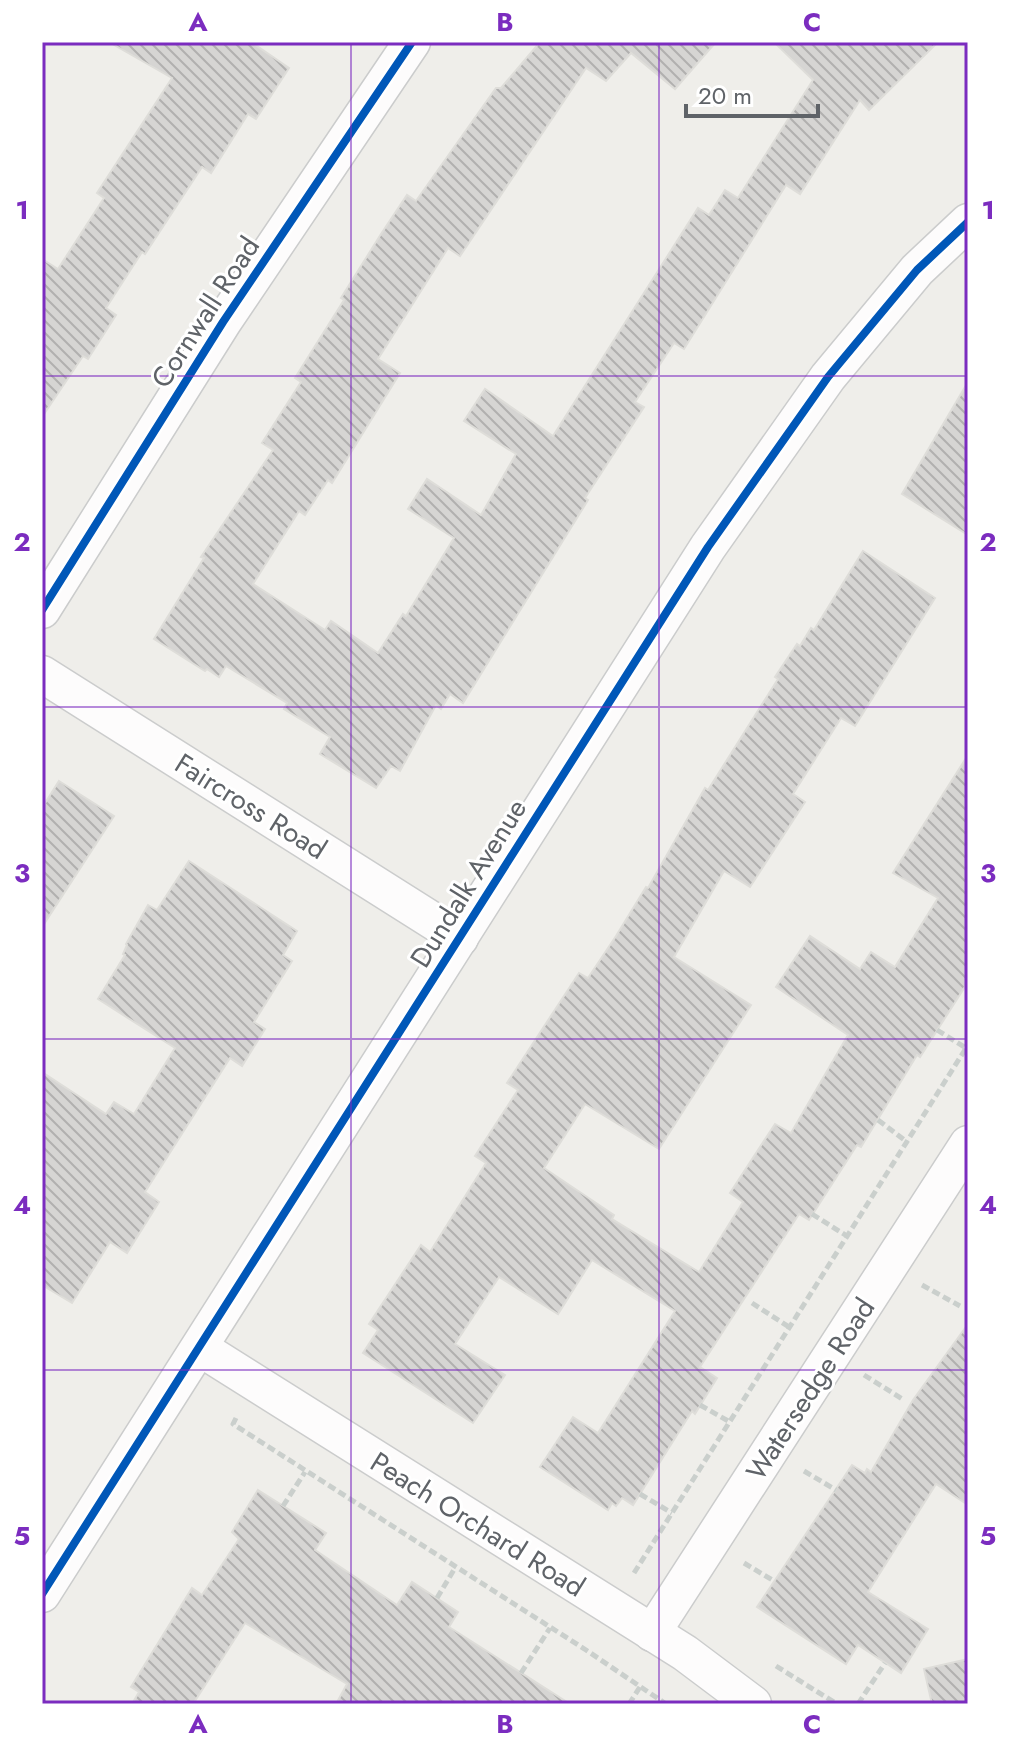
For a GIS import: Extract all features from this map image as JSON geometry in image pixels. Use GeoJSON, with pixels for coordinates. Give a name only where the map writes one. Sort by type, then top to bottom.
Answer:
{"type":"FeatureCollection","features":[{"type":"Feature","properties":{"kind":"street","name":"Cornwall Road"},"geometry":{"type":"LineString","coordinates":[[42,610],[223,322],[412,42]]}},
{"type":"Feature","properties":{"kind":"street","name":"Dundalk Avenue"},"geometry":{"type":"LineString","coordinates":[[42,1594],[708,547],[818,390],[917,270],[968,222]]}},
{"type":"Feature","properties":{"kind":"street","name":"Faircross Road"},"geometry":{"type":"LineString","coordinates":[[42,674],[460,938]]}},
{"type":"Feature","properties":{"kind":"street","name":"Watersedge Road"},"geometry":{"type":"LineString","coordinates":[[652,1633],[968,1144]]}},
{"type":"Feature","properties":{"kind":"street","name":"Peach Orchard Road"},"geometry":{"type":"LineString","coordinates":[[200,1348],[685,1653],[753,1704]]}},
{"type":"Feature","properties":{"kind":"path"},"geometry":{"type":"LineString","coordinates":[[612,1608],[967,1047],[937,1030]]}},
{"type":"Feature","properties":{"kind":"path"},"geometry":{"type":"LineString","coordinates":[[878,1120],[907,1142]]}},
{"type":"Feature","properties":{"kind":"path"},"geometry":{"type":"LineString","coordinates":[[812,1214],[847,1236]]}},
{"type":"Feature","properties":{"kind":"path"},"geometry":{"type":"LineString","coordinates":[[921,1285],[960,1306]]}},
{"type":"Feature","properties":{"kind":"path"},"geometry":{"type":"LineString","coordinates":[[752,1303],[789,1327]]}},
{"type":"Feature","properties":{"kind":"path"},"geometry":{"type":"LineString","coordinates":[[863,1375],[904,1400]]}},
{"type":"Feature","properties":{"kind":"path"},"geometry":{"type":"LineString","coordinates":[[257,1385],[233,1424],[666,1704]]}},
{"type":"Feature","properties":{"kind":"path"},"geometry":{"type":"LineString","coordinates":[[700,1405],[730,1422]]}},
{"type":"Feature","properties":{"kind":"path"},"geometry":{"type":"LineString","coordinates":[[803,1470],[836,1490]]}},
{"type":"Feature","properties":{"kind":"path"},"geometry":{"type":"LineString","coordinates":[[283,1506],[305,1472]]}},
{"type":"Feature","properties":{"kind":"path"},"geometry":{"type":"LineString","coordinates":[[640,1494],[672,1513]]}},
{"type":"Feature","properties":{"kind":"path"},"geometry":{"type":"LineString","coordinates":[[743,1562],[774,1581]]}},
{"type":"Feature","properties":{"kind":"path"},"geometry":{"type":"LineString","coordinates":[[437,1598],[455,1568]]}},
{"type":"Feature","properties":{"kind":"path"},"geometry":{"type":"LineString","coordinates":[[521,1673],[550,1628]]}},
{"type":"Feature","properties":{"kind":"path"},"geometry":{"type":"LineString","coordinates":[[858,1704],[885,1663]]}},
{"type":"Feature","properties":{"kind":"path"},"geometry":{"type":"LineString","coordinates":[[629,1704],[640,1687]]}},
{"type":"Feature","properties":{"kind":"building"},"geometry":{"type":"Polygon","coordinates":[[[109,42],[251,42],[289,68],[256,119],[248,114],[211,173],[202,167],[106,308],[116,315],[88,359],[83,356],[42,417],[42,259],[58,269],[104,198],[97,193],[172,78],[109,42]]]}},
{"type":"Feature","properties":{"kind":"building"},"geometry":{"type":"Polygon","coordinates":[[[540,42],[716,42],[675,89],[631,53],[606,81],[586,68],[460,256],[448,248],[378,359],[400,373],[332,483],[328,480],[305,515],[299,511],[253,584],[325,630],[331,621],[378,653],[403,614],[406,616],[454,538],[408,509],[427,479],[481,515],[516,454],[464,421],[485,389],[553,436],[698,208],[709,215],[725,190],[738,198],[813,80],[774,42],[938,42],[869,110],[860,100],[800,194],[786,185],[684,349],[674,343],[635,402],[644,407],[585,498],[588,500],[463,703],[450,694],[441,709],[436,705],[400,771],[391,766],[376,788],[320,754],[330,737],[284,709],[287,703],[226,666],[219,677],[154,639],[204,558],[201,557],[273,450],[262,443],[301,382],[295,378],[381,234],[407,195],[416,201],[496,88],[501,88],[540,42]]]}},
{"type":"Feature","properties":{"kind":"building"},"geometry":{"type":"Polygon","coordinates":[[[968,382],[968,535],[902,494],[968,382]]]}},
{"type":"Feature","properties":{"kind":"building"},"geometry":{"type":"Polygon","coordinates":[[[863,551],[935,598],[855,726],[841,718],[793,794],[805,802],[750,887],[724,871],[674,957],[751,1005],[659,1149],[585,1104],[544,1168],[614,1215],[612,1219],[699,1272],[743,1202],[730,1193],[775,1124],[791,1133],[848,1035],[776,987],[810,936],[860,969],[871,952],[895,967],[938,898],[893,873],[968,755],[968,982],[920,1057],[917,1055],[861,1147],[857,1145],[809,1220],[799,1214],[700,1367],[717,1378],[695,1414],[692,1411],[633,1505],[622,1498],[616,1506],[612,1503],[608,1510],[540,1467],[573,1417],[598,1433],[675,1311],[592,1260],[558,1314],[499,1277],[455,1344],[505,1375],[473,1423],[363,1353],[378,1330],[369,1324],[421,1245],[430,1252],[486,1163],[475,1156],[518,1090],[507,1083],[579,973],[588,978],[648,888],[705,788],[708,790],[778,679],[775,677],[797,644],[800,646],[811,628],[814,630],[863,551]]]}},
{"type":"Feature","properties":{"kind":"building"},"geometry":{"type":"Polygon","coordinates":[[[59,781],[114,816],[42,927],[42,808],[59,781]]]}},
{"type":"Feature","properties":{"kind":"building"},"geometry":{"type":"Polygon","coordinates":[[[189,861],[297,931],[283,955],[292,961],[254,1022],[265,1029],[242,1066],[230,1058],[145,1192],[159,1202],[127,1253],[110,1242],[72,1303],[42,1285],[42,1072],[106,1114],[114,1102],[134,1114],[175,1048],[98,999],[125,955],[126,944],[148,905],[157,910],[189,861]]]}},
{"type":"Feature","properties":{"kind":"building"},"geometry":{"type":"Polygon","coordinates":[[[968,1324],[968,1505],[936,1484],[868,1592],[928,1629],[901,1673],[858,1645],[846,1664],[757,1607],[852,1465],[865,1473],[867,1469],[871,1472],[913,1400],[968,1324]]]}},
{"type":"Feature","properties":{"kind":"building"},"geometry":{"type":"Polygon","coordinates":[[[258,1490],[326,1533],[315,1550],[397,1605],[412,1582],[458,1612],[449,1627],[570,1704],[336,1704],[347,1684],[245,1623],[193,1704],[132,1704],[139,1692],[131,1687],[192,1588],[202,1595],[239,1539],[232,1532],[258,1490]]]}},
{"type":"Feature","properties":{"kind":"building"},"geometry":{"type":"Polygon","coordinates":[[[968,1659],[968,1704],[932,1704],[924,1669],[968,1659]]]}},
{"type":"Feature","properties":{"kind":"cycle path"},"geometry":{"type":"LineString","coordinates":[[42,610],[223,322],[412,42]]}},
{"type":"Feature","properties":{"kind":"cycle path"},"geometry":{"type":"LineString","coordinates":[[42,1594],[708,547],[828,377],[917,270],[968,222]]}}]}
